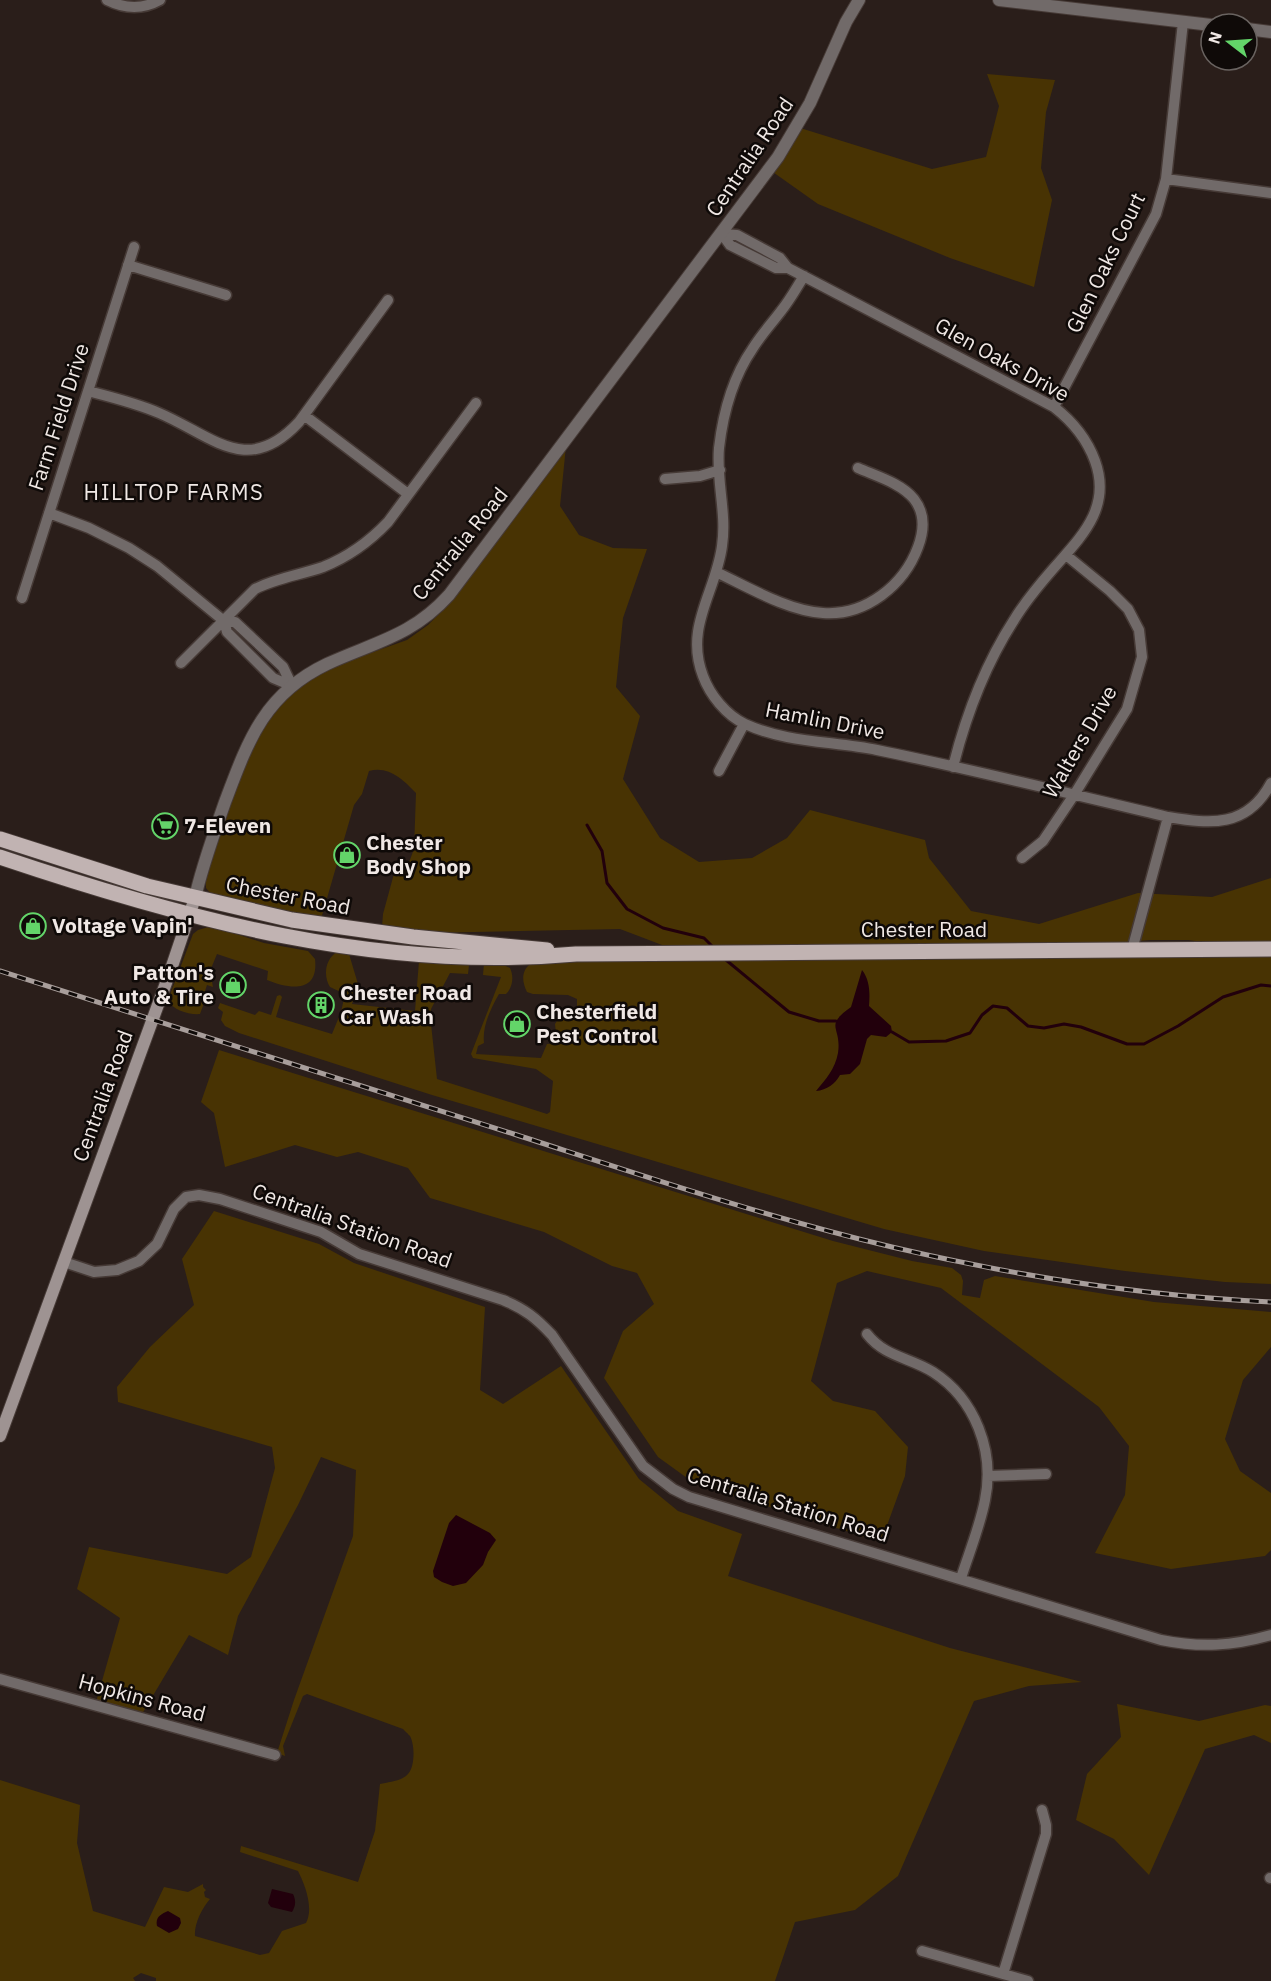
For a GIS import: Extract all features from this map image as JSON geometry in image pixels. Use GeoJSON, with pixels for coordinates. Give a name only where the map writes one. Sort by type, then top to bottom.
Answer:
{"type":"FeatureCollection","features":[{"type":"Feature","properties":{"kind":"main road","name":"Chester Road"},"geometry":{"type":"LineString","coordinates":[[0,839],[135,882],[292,920],[346,929],[576,954]]}},
{"type":"Feature","properties":{"kind":"main road","name":"Chester Road"},"geometry":{"type":"LineString","coordinates":[[0,857],[123,897],[190,915],[291,938],[414,955],[496,959],[576,954],[1271,950]]}},
{"type":"Feature","properties":{"kind":"main road","name":"Centralia Road"},"geometry":{"type":"LineString","coordinates":[[0,1436],[195,898]]}},
{"type":"Feature","properties":{"kind":"street"},"geometry":{"type":"LineString","coordinates":[[107,0],[120,6],[134,8],[148,6],[160,0]]}},
{"type":"Feature","properties":{"kind":"street","name":"Centralia Road"},"geometry":{"type":"LineString","coordinates":[[195,898],[213,838],[246,746],[263,717],[292,686],[328,663],[410,628],[439,606],[492,540],[778,157],[797,127],[846,22],[859,0]]}},
{"type":"Feature","properties":{"kind":"street"},"geometry":{"type":"LineString","coordinates":[[999,0],[1199,24]]}},
{"type":"Feature","properties":{"kind":"street","name":"Glen Oaks Court"},"geometry":{"type":"LineString","coordinates":[[1054,407],[1156,214],[1166,179],[1183,22]]}},
{"type":"Feature","properties":{"kind":"street"},"geometry":{"type":"LineString","coordinates":[[1166,179],[1271,193]]}},
{"type":"Feature","properties":{"kind":"street","name":"Glen Oaks Drive"},"geometry":{"type":"LineString","coordinates":[[722,234],[737,235],[780,258],[788,267],[897,327],[1054,407],[1086,441],[1092,454],[1100,489],[1095,511],[1081,537],[1032,594],[1002,638],[977,692],[953,767]]}},
{"type":"Feature","properties":{"kind":"street","name":"Farm Field Drive"},"geometry":{"type":"LineString","coordinates":[[22,598],[134,247]]}},
{"type":"Feature","properties":{"kind":"street"},"geometry":{"type":"LineString","coordinates":[[128,265],[226,295]]}},
{"type":"Feature","properties":{"kind":"street","name":"Hamlin Drive"},"geometry":{"type":"LineString","coordinates":[[804,276],[782,310],[752,349],[734,384],[722,428],[719,451],[724,517],[721,555],[699,621],[697,643],[703,677],[718,702],[744,724],[786,737],[876,749],[1202,823],[1227,820],[1250,808],[1259,801],[1271,783]]}},
{"type":"Feature","properties":{"kind":"street"},"geometry":{"type":"LineString","coordinates":[[88,390],[157,412],[219,443],[244,450],[262,448],[284,437],[304,416],[388,300]]}},
{"type":"Feature","properties":{"kind":"street"},"geometry":{"type":"LineString","coordinates":[[181,663],[249,594],[266,584],[322,567],[375,536],[388,522],[476,403]]}},
{"type":"Feature","properties":{"kind":"street"},"geometry":{"type":"LineString","coordinates":[[304,416],[408,494]]}},
{"type":"Feature","properties":{"kind":"street"},"geometry":{"type":"LineString","coordinates":[[716,572],[788,604],[823,613],[850,611],[889,590],[900,579],[915,557],[923,526],[922,515],[913,498],[906,492],[858,468]]}},
{"type":"Feature","properties":{"kind":"street"},"geometry":{"type":"LineString","coordinates":[[665,479],[700,476],[720,471]]}},
{"type":"Feature","properties":{"kind":"street"},"geometry":{"type":"LineString","coordinates":[[49,513],[89,528],[129,548],[157,566],[224,621],[235,622],[283,667],[292,686]]}},
{"type":"Feature","properties":{"kind":"street","name":"Walters Drive"},"geometry":{"type":"LineString","coordinates":[[1022,858],[1042,841],[1074,795],[1127,709],[1142,657],[1139,630],[1128,609],[1066,555]]}},
{"type":"Feature","properties":{"kind":"street"},"geometry":{"type":"LineString","coordinates":[[719,771],[744,724]]}},
{"type":"Feature","properties":{"kind":"street"},"geometry":{"type":"LineString","coordinates":[[1132,950],[1168,817]]}},
{"type":"Feature","properties":{"kind":"street","name":"Centralia Station Road"},"geometry":{"type":"LineString","coordinates":[[64,1262],[94,1272],[117,1270],[139,1261],[157,1244],[174,1209],[186,1197],[199,1195],[220,1199],[321,1232],[359,1254],[522,1308],[552,1335],[643,1466],[673,1489],[704,1502],[1161,1640],[1197,1646],[1222,1646],[1271,1635]]}},
{"type":"Feature","properties":{"kind":"street"},"geometry":{"type":"LineString","coordinates":[[867,1334],[875,1345],[932,1371],[946,1382],[975,1417],[982,1435],[988,1476],[986,1500],[961,1578]]}},
{"type":"Feature","properties":{"kind":"street"},"geometry":{"type":"LineString","coordinates":[[988,1476],[1046,1474]]}},
{"type":"Feature","properties":{"kind":"street","name":"Hopkins Road"},"geometry":{"type":"LineString","coordinates":[[0,1679],[275,1755]]}},
{"type":"Feature","properties":{"kind":"street"},"geometry":{"type":"LineString","coordinates":[[1004,1974],[1046,1834],[1042,1810]]}},
{"type":"Feature","properties":{"kind":"street"},"geometry":{"type":"LineString","coordinates":[[922,1950],[1028,1981]]}},
{"type":"Feature","properties":{"kind":"shaded area"},"geometry":{"type":"Polygon","coordinates":[[[987,74],[1055,80],[1046,112],[1041,168],[1052,200],[1034,287],[950,258],[818,204],[770,170],[797,127],[932,169],[986,157],[999,106],[987,74]]]}},
{"type":"Feature","properties":{"kind":"shaded area"},"geometry":{"type":"Polygon","coordinates":[[[566,446],[560,506],[579,535],[613,548],[647,549],[623,618],[616,687],[640,716],[623,779],[660,838],[699,862],[752,858],[787,838],[810,810],[925,840],[929,858],[971,911],[1039,924],[1138,893],[1212,897],[1271,878],[1271,945],[1226,945],[1188,940],[1150,940],[1102,944],[670,948],[620,929],[426,933],[382,927],[383,914],[395,870],[405,873],[414,849],[416,793],[395,775],[383,770],[369,771],[362,794],[354,805],[321,919],[212,895],[206,888],[206,879],[212,858],[238,777],[266,719],[288,693],[314,675],[407,640],[428,625],[443,610],[566,446]]]}},
{"type":"Feature","properties":{"kind":"shaded area"},"geometry":{"type":"Polygon","coordinates":[[[212,926],[264,943],[308,951],[315,959],[312,978],[301,986],[284,985],[267,980],[268,971],[217,954],[210,971],[213,987],[207,985],[204,994],[207,995],[200,1014],[186,1013],[177,1009],[168,1000],[193,934],[212,926]]]}},
{"type":"Feature","properties":{"kind":"shaded area"},"geometry":{"type":"Polygon","coordinates":[[[337,952],[349,954],[358,984],[352,1004],[415,1011],[419,961],[469,965],[468,974],[450,973],[431,1009],[437,1079],[547,1114],[550,1112],[553,1081],[536,1069],[473,1058],[471,1054],[501,977],[483,975],[484,963],[501,964],[510,968],[512,981],[506,994],[499,994],[493,1005],[486,1024],[484,1043],[478,1046],[476,1054],[541,1058],[547,1044],[557,1043],[555,1024],[557,1021],[570,1019],[577,1014],[577,999],[568,995],[527,992],[523,975],[527,967],[535,961],[1271,955],[1271,1284],[1225,1282],[1125,1271],[984,1251],[884,1229],[432,1095],[239,1033],[225,1026],[221,1020],[223,1012],[218,1008],[220,1003],[255,1015],[259,1011],[271,1015],[277,996],[280,995],[282,997],[276,1017],[332,1034],[345,994],[330,987],[326,978],[328,963],[337,952]]]}},
{"type":"Feature","properties":{"kind":"shaded area"},"geometry":{"type":"Polygon","coordinates":[[[862,970],[868,983],[869,1006],[891,1026],[892,1032],[886,1037],[871,1035],[867,1039],[860,1064],[850,1074],[840,1075],[830,1086],[816,1091],[835,1064],[839,1044],[836,1023],[851,1007],[862,970]]]}},
{"type":"Feature","properties":{"kind":"shaded area"},"geometry":{"type":"Polygon","coordinates":[[[219,1050],[833,1241],[912,1261],[952,1268],[961,1275],[962,1295],[980,1298],[984,1280],[995,1276],[1154,1302],[1271,1312],[1271,1347],[1243,1380],[1225,1439],[1240,1471],[1271,1493],[1271,1550],[1265,1556],[1171,1569],[1095,1553],[1125,1495],[1129,1446],[1099,1407],[941,1288],[867,1271],[837,1283],[811,1381],[833,1401],[875,1411],[908,1447],[905,1476],[881,1542],[694,1483],[658,1457],[604,1378],[623,1331],[654,1304],[637,1273],[612,1266],[544,1232],[430,1198],[408,1168],[358,1152],[337,1157],[295,1145],[225,1167],[214,1113],[201,1102],[219,1050]]]}},
{"type":"Feature","properties":{"kind":"shaded area"},"geometry":{"type":"Polygon","coordinates":[[[214,1211],[319,1244],[354,1263],[485,1307],[480,1390],[503,1404],[561,1366],[639,1479],[678,1511],[742,1534],[728,1576],[950,1648],[1082,1682],[1029,1686],[974,1701],[898,1876],[855,1910],[795,1922],[775,1981],[156,1981],[156,1978],[141,1973],[133,1978],[135,1981],[0,1981],[0,1780],[80,1805],[77,1843],[93,1911],[145,1927],[164,1887],[188,1892],[203,1884],[206,1890],[205,1897],[210,1899],[199,1916],[195,1936],[260,1955],[269,1953],[282,1931],[306,1923],[309,1911],[308,1897],[298,1871],[240,1852],[241,1846],[358,1882],[375,1831],[380,1784],[402,1778],[408,1774],[412,1766],[414,1756],[412,1740],[403,1729],[307,1694],[303,1696],[283,1746],[285,1756],[277,1753],[353,1536],[356,1470],[321,1457],[298,1505],[238,1616],[228,1655],[189,1635],[142,1714],[96,1702],[120,1618],[77,1589],[89,1547],[227,1574],[251,1557],[275,1468],[272,1447],[118,1402],[117,1387],[150,1347],[194,1305],[182,1259],[214,1211]]]}},
{"type":"Feature","properties":{"kind":"shaded area"},"geometry":{"type":"Polygon","coordinates":[[[456,1515],[490,1533],[496,1540],[483,1565],[466,1583],[453,1586],[434,1577],[433,1571],[449,1523],[456,1515]]]}},
{"type":"Feature","properties":{"kind":"shaded area"},"geometry":{"type":"Polygon","coordinates":[[[1117,1704],[1199,1721],[1265,1705],[1271,1706],[1271,1743],[1254,1735],[1205,1749],[1149,1875],[1114,1839],[1076,1820],[1087,1774],[1121,1737],[1117,1704]]]}},
{"type":"Feature","properties":{"kind":"shaded area"},"geometry":{"type":"Polygon","coordinates":[[[272,1889],[293,1894],[295,1903],[292,1912],[271,1907],[268,1903],[272,1889]]]}},
{"type":"Feature","properties":{"kind":"shaded area"},"geometry":{"type":"Polygon","coordinates":[[[168,1911],[180,1918],[181,1923],[178,1929],[169,1933],[157,1926],[159,1916],[168,1911]]]}},
{"type":"Feature","properties":{"kind":"waterway"},"geometry":{"type":"LineString","coordinates":[[587,825],[602,851],[607,883],[627,909],[663,928],[704,938],[712,946]]}},
{"type":"Feature","properties":{"kind":"waterway"},"geometry":{"type":"LineString","coordinates":[[726,960],[789,1012],[819,1021],[836,1021]]}},
{"type":"Feature","properties":{"kind":"waterway"},"geometry":{"type":"LineString","coordinates":[[892,1032],[909,1042],[946,1041],[970,1033],[982,1015],[993,1006],[1007,1008],[1028,1026],[1044,1028],[1064,1024],[1081,1027],[1127,1044],[1144,1044],[1178,1026],[1223,997],[1261,985],[1271,986]]}},
{"type":"Feature","properties":{"kind":"railway"},"geometry":{"type":"LineString","coordinates":[[0,971],[703,1195],[845,1235],[1033,1276],[1128,1290],[1271,1302]]}},
{"type":"Feature","properties":{"kind":"place","name":"7-Eleven"},"geometry":{"type":"Point","coordinates":[165,826]}},
{"type":"Feature","properties":{"kind":"place","name":"Chester Body Shop"},"geometry":{"type":"Point","coordinates":[347,855]}},
{"type":"Feature","properties":{"kind":"place","name":"Voltage Vapin'"},"geometry":{"type":"Point","coordinates":[33,926]}},
{"type":"Feature","properties":{"kind":"place","name":"Patton's Auto & Tire"},"geometry":{"type":"Point","coordinates":[233,985]}},
{"type":"Feature","properties":{"kind":"place","name":"Chester Road Car Wash"},"geometry":{"type":"Point","coordinates":[321,1005]}},
{"type":"Feature","properties":{"kind":"place","name":"Chesterfield Pest Control"},"geometry":{"type":"Point","coordinates":[517,1024]}},
{"type":"Feature","properties":{"kind":"district","name":"HILLTOP FARMS"},"geometry":{"type":"Point","coordinates":[174,492]}}]}
